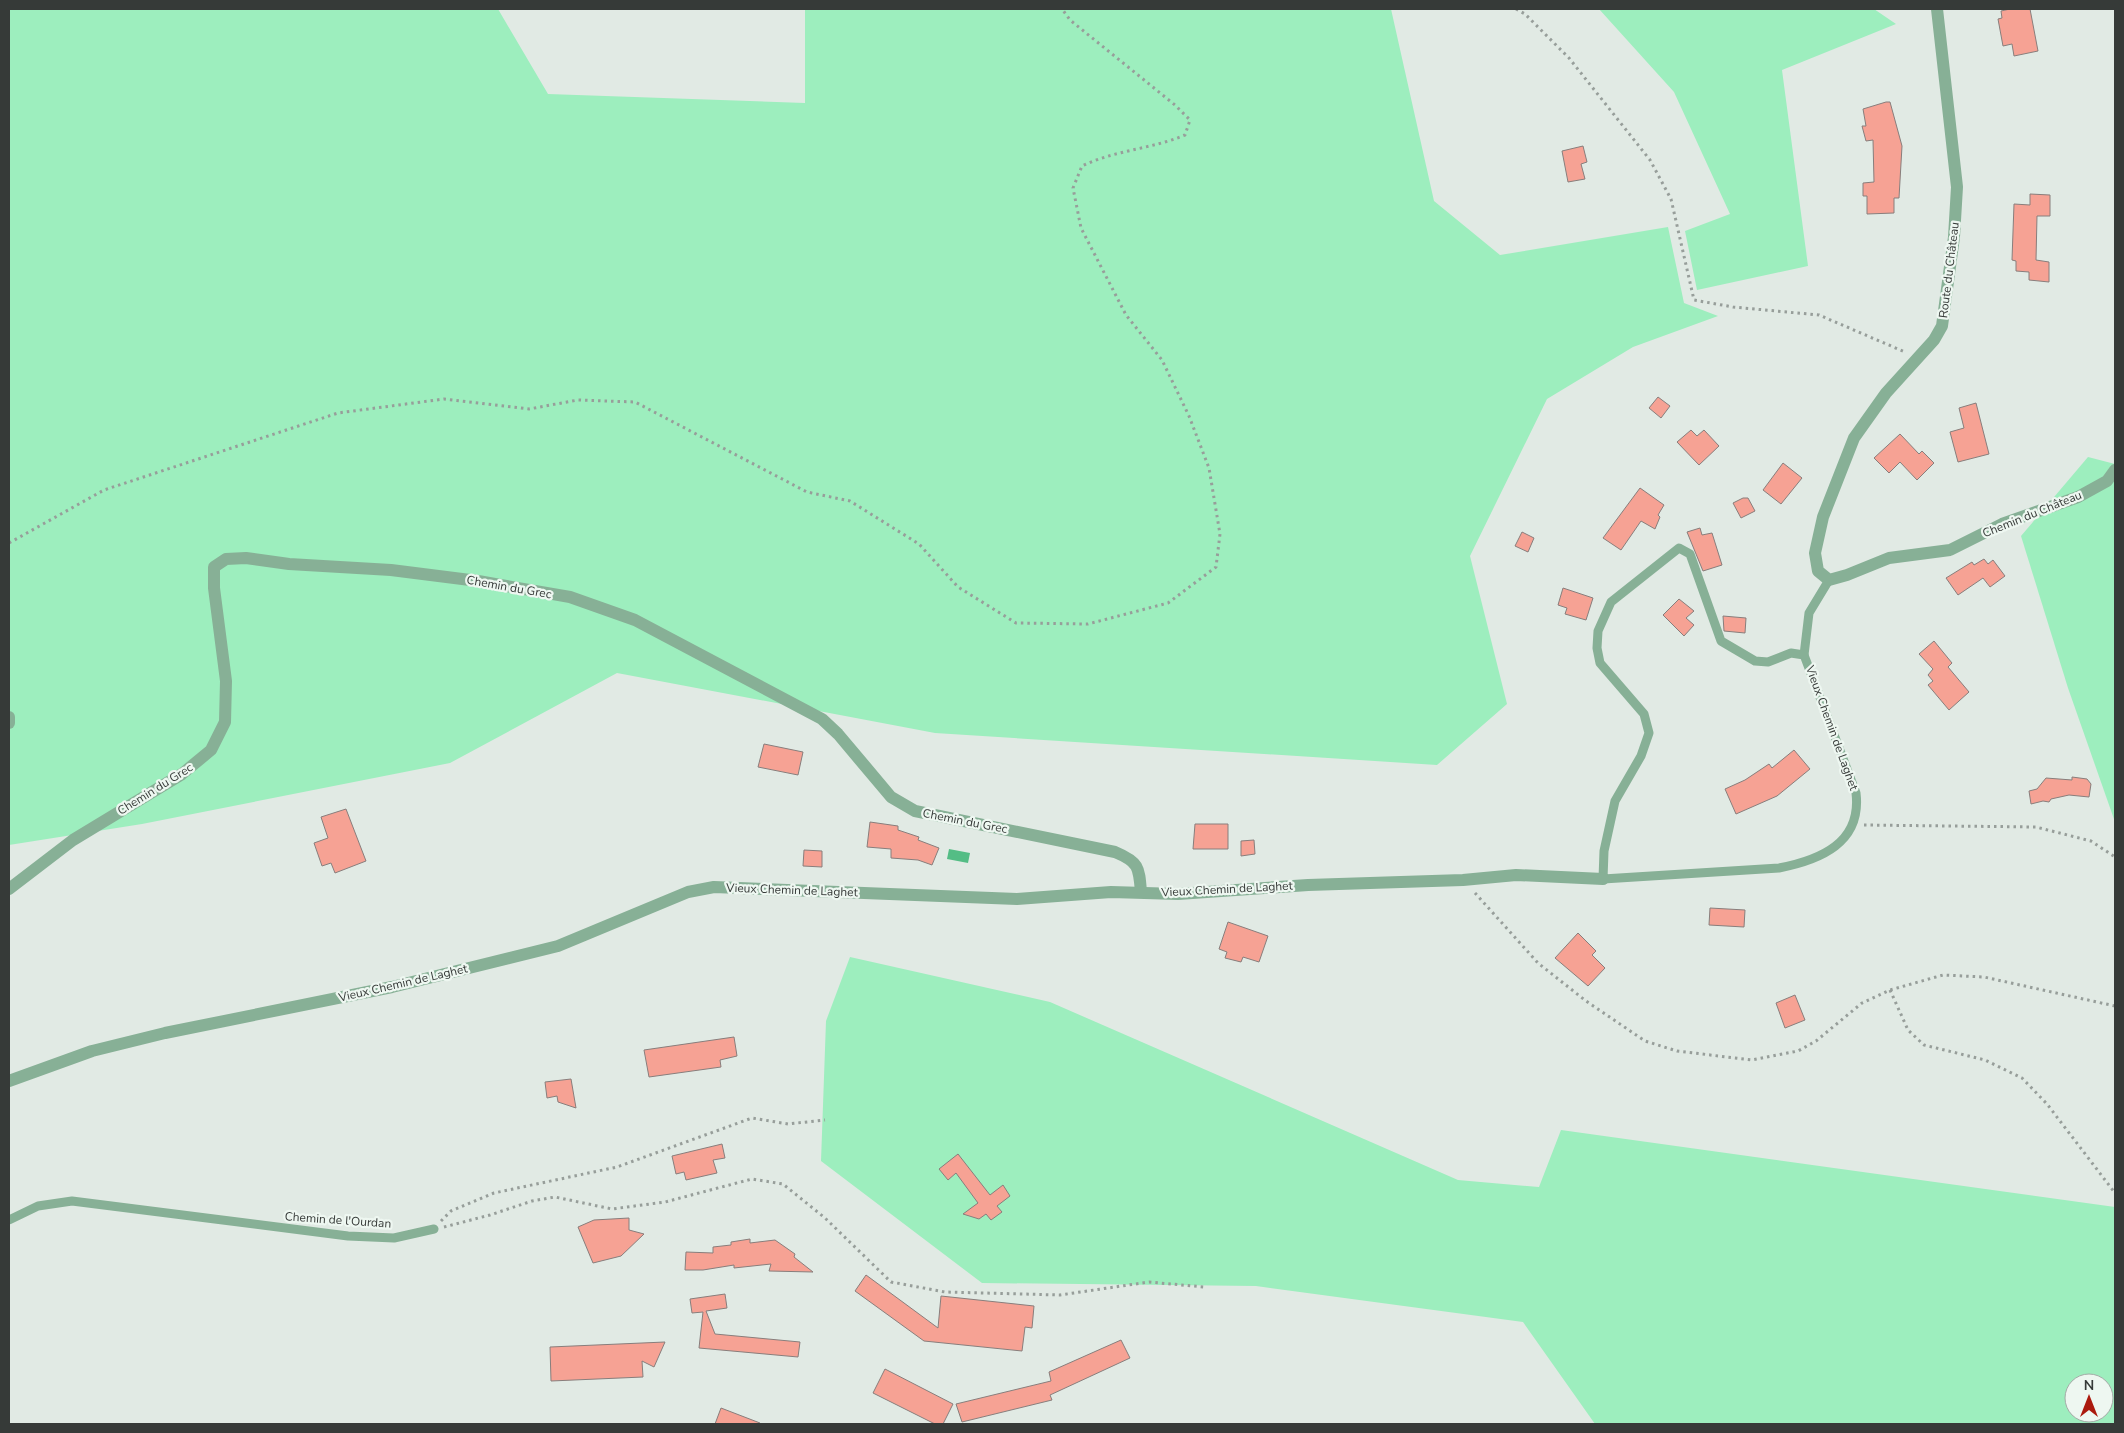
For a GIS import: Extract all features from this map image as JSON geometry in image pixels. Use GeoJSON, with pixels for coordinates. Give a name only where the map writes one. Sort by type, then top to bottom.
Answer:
{"type":"FeatureCollection","features":[{"type":"Feature","properties":{"kind":"street","name":"Route du Château"},"geometry":{"type":"LineString","coordinates":[[1829,580],[1818,571],[1815,553],[1823,517],[1854,438],[1886,392],[1920,358],[1942,326],[1954,236],[1956,195],[1954,156],[1937,9]]}},
{"type":"Feature","properties":{"kind":"street","name":"Chemin du Château"},"geometry":{"type":"LineString","coordinates":[[1829,580],[1889,558],[1950,550],[2002,524],[2078,497],[2107,480],[2115,470]]}},
{"type":"Feature","properties":{"kind":"street","name":"Chemin du Grec"},"geometry":{"type":"LineString","coordinates":[[9,889],[73,840],[182,774],[211,750],[225,722],[226,681],[214,588],[214,567],[226,559],[246,558],[289,564],[391,570],[478,581],[570,597],[636,620],[822,719],[838,734],[891,797],[915,810],[1115,852],[1131,859],[1139,869],[1141,892]]}},
{"type":"Feature","properties":{"kind":"street"},"geometry":{"type":"LineString","coordinates":[[9,717],[9,723]]}},
{"type":"Feature","properties":{"kind":"street","name":"Vieux Chemin de Laghet"},"geometry":{"type":"LineString","coordinates":[[9,1081],[92,1051],[174,1031],[392,988],[558,946],[688,892],[714,887],[1017,899],[1111,892],[1178,894],[1308,885],[1463,880],[1516,875],[1603,879]]}},
{"type":"Feature","properties":{"kind":"lane","name":"Vieux Chemin de Laghet"},"geometry":{"type":"LineString","coordinates":[[1679,548],[1690,554],[1721,641],[1755,661],[1768,662],[1791,653],[1804,654],[1856,793],[1858,809],[1854,825],[1840,842],[1821,856],[1804,863],[1779,868],[1603,879],[1604,851],[1616,801],[1641,756],[1649,733],[1644,714],[1600,663],[1597,648],[1598,631],[1611,602],[1679,548]]}},
{"type":"Feature","properties":{"kind":"lane"},"geometry":{"type":"LineString","coordinates":[[1804,654],[1809,613],[1829,580]]}},
{"type":"Feature","properties":{"kind":"lane","name":"Chemin de l'Ourdan"},"geometry":{"type":"LineString","coordinates":[[9,1220],[38,1206],[72,1201],[348,1236],[394,1238],[434,1229]]}},
{"type":"Feature","properties":{"kind":"path"},"geometry":{"type":"LineString","coordinates":[[9,543],[104,490],[328,416],[444,399],[529,409],[578,400],[635,402],[808,492],[850,501],[919,544],[958,587],[1016,623],[1088,624],[1168,603],[1216,567],[1220,534],[1210,468],[1189,416],[1162,360],[1126,315],[1081,228],[1073,188],[1082,166],[1101,157],[1166,143],[1186,135],[1190,120],[1070,20],[1062,9]]}},
{"type":"Feature","properties":{"kind":"path"},"geometry":{"type":"LineString","coordinates":[[1516,9],[1525,14],[1569,58],[1650,160],[1672,199],[1694,300],[1742,308],[1819,315],[1920,358]]}},
{"type":"Feature","properties":{"kind":"path"},"geometry":{"type":"LineString","coordinates":[[1854,825],[2036,827],[2091,841],[2115,857]]}},
{"type":"Feature","properties":{"kind":"path"},"geometry":{"type":"LineString","coordinates":[[1463,880],[1538,963],[1586,1001],[1645,1041],[1677,1051],[1752,1060],[1798,1051],[1816,1042],[1862,1003],[1890,990],[1943,975],[1984,977],[2115,1006]]}},
{"type":"Feature","properties":{"kind":"path"},"geometry":{"type":"LineString","coordinates":[[1890,990],[1908,1030],[1924,1045],[1985,1060],[2022,1078],[2047,1104],[2115,1193]]}},
{"type":"Feature","properties":{"kind":"path"},"geometry":{"type":"LineString","coordinates":[[434,1229],[451,1210],[494,1193],[617,1167],[752,1118],[788,1124],[824,1120]]}},
{"type":"Feature","properties":{"kind":"path"},"geometry":{"type":"LineString","coordinates":[[434,1229],[490,1216],[532,1201],[555,1197],[612,1208],[665,1202],[752,1179],[783,1184],[824,1218],[891,1282],[945,1292],[1060,1295],[1149,1282],[1204,1287]]}},
{"type":"Feature","properties":{"kind":"shaded area"},"geometry":{"type":"Polygon","coordinates":[[[9,9],[498,9],[548,94],[805,103],[805,9],[1391,9],[1434,201],[1500,255],[1668,227],[1684,303],[1718,316],[1633,347],[1547,399],[1470,556],[1507,704],[1437,765],[935,733],[617,673],[450,763],[142,824],[9,845],[9,9]]]}},
{"type":"Feature","properties":{"kind":"shaded area"},"geometry":{"type":"Polygon","coordinates":[[[1599,9],[1874,9],[1896,24],[1782,70],[1808,266],[1697,290],[1685,231],[1730,214],[1674,92],[1599,9]]]}},
{"type":"Feature","properties":{"kind":"shaded area"},"geometry":{"type":"Polygon","coordinates":[[[2088,457],[2115,464],[2115,822],[2068,688],[2021,536],[2088,457]]]}},
{"type":"Feature","properties":{"kind":"shaded area"},"geometry":{"type":"Polygon","coordinates":[[[949,849],[970,853],[968,863],[947,859],[949,849]]]}},
{"type":"Feature","properties":{"kind":"shaded area"},"geometry":{"type":"Polygon","coordinates":[[[850,957],[1050,1002],[1458,1180],[1539,1187],[1561,1130],[2115,1207],[2115,1424],[1595,1424],[1523,1322],[1256,1286],[982,1283],[821,1161],[826,1021],[850,957]]]}},
{"type":"Feature","properties":{"kind":"building"},"geometry":{"type":"Polygon","coordinates":[[[2030,9],[2038,51],[2014,56],[2012,44],[2003,46],[1998,19],[2002,18],[2001,11],[2030,9]]]}},
{"type":"Feature","properties":{"kind":"building"},"geometry":{"type":"Polygon","coordinates":[[[1890,102],[1902,146],[1899,198],[1894,198],[1894,213],[1867,214],[1867,196],[1863,196],[1863,183],[1874,182],[1873,140],[1866,141],[1862,126],[1866,126],[1863,109],[1890,102]]]}},
{"type":"Feature","properties":{"kind":"building"},"geometry":{"type":"Polygon","coordinates":[[[1583,146],[1587,162],[1581,164],[1585,179],[1568,182],[1562,151],[1583,146]]]}},
{"type":"Feature","properties":{"kind":"building"},"geometry":{"type":"Polygon","coordinates":[[[2030,194],[2050,195],[2050,216],[2037,216],[2036,260],[2049,262],[2049,282],[2029,280],[2029,272],[2016,271],[2016,261],[2012,260],[2014,204],[2030,205],[2030,194]]]}},
{"type":"Feature","properties":{"kind":"building"},"geometry":{"type":"Polygon","coordinates":[[[1658,397],[1670,406],[1661,418],[1649,408],[1658,397]]]}},
{"type":"Feature","properties":{"kind":"building"},"geometry":{"type":"Polygon","coordinates":[[[1976,403],[1989,454],[1958,462],[1950,432],[1964,428],[1959,408],[1976,403]]]}},
{"type":"Feature","properties":{"kind":"building"},"geometry":{"type":"Polygon","coordinates":[[[1691,430],[1697,436],[1704,430],[1719,446],[1699,465],[1677,442],[1691,430]]]}},
{"type":"Feature","properties":{"kind":"building"},"geometry":{"type":"Polygon","coordinates":[[[1900,434],[1919,454],[1922,451],[1934,463],[1917,480],[1900,462],[1889,473],[1874,458],[1900,434]]]}},
{"type":"Feature","properties":{"kind":"building"},"geometry":{"type":"Polygon","coordinates":[[[1783,463],[1802,478],[1781,504],[1763,490],[1783,463]]]}},
{"type":"Feature","properties":{"kind":"building"},"geometry":{"type":"Polygon","coordinates":[[[1640,488],[1664,505],[1658,515],[1660,517],[1655,529],[1641,521],[1621,550],[1603,538],[1640,488]]]}},
{"type":"Feature","properties":{"kind":"building"},"geometry":{"type":"Polygon","coordinates":[[[1743,498],[1748,498],[1755,511],[1741,518],[1733,503],[1743,498]]]}},
{"type":"Feature","properties":{"kind":"building"},"geometry":{"type":"Polygon","coordinates":[[[1700,528],[1702,535],[1712,533],[1722,565],[1703,571],[1687,532],[1700,528]]]}},
{"type":"Feature","properties":{"kind":"building"},"geometry":{"type":"Polygon","coordinates":[[[1522,532],[1534,538],[1528,552],[1515,546],[1522,532]]]}},
{"type":"Feature","properties":{"kind":"building"},"geometry":{"type":"Polygon","coordinates":[[[1984,559],[1988,564],[1993,560],[2005,576],[1990,587],[1983,578],[1958,595],[1946,578],[1972,562],[1974,565],[1984,559]]]}},
{"type":"Feature","properties":{"kind":"building"},"geometry":{"type":"Polygon","coordinates":[[[1563,588],[1593,598],[1586,620],[1565,614],[1567,608],[1558,605],[1563,588]]]}},
{"type":"Feature","properties":{"kind":"building"},"geometry":{"type":"Polygon","coordinates":[[[1679,599],[1694,611],[1686,618],[1694,625],[1684,636],[1663,615],[1679,599]]]}},
{"type":"Feature","properties":{"kind":"building"},"geometry":{"type":"Polygon","coordinates":[[[1723,616],[1746,618],[1745,633],[1724,631],[1723,616]]]}},
{"type":"Feature","properties":{"kind":"building"},"geometry":{"type":"Polygon","coordinates":[[[1934,641],[1952,663],[1948,667],[1969,692],[1949,710],[1928,685],[1933,681],[1928,675],[1933,669],[1919,654],[1934,641]]]}},
{"type":"Feature","properties":{"kind":"building"},"geometry":{"type":"Polygon","coordinates":[[[764,744],[803,752],[798,775],[758,767],[764,744]]]}},
{"type":"Feature","properties":{"kind":"building"},"geometry":{"type":"Polygon","coordinates":[[[1794,750],[1810,769],[1777,796],[1736,814],[1725,789],[1745,780],[1769,764],[1772,768],[1794,750]]]}},
{"type":"Feature","properties":{"kind":"building"},"geometry":{"type":"Polygon","coordinates":[[[2072,777],[2087,779],[2091,784],[2089,797],[2069,795],[2051,799],[2049,802],[2043,801],[2031,804],[2029,791],[2037,789],[2046,778],[2072,780],[2072,777]]]}},
{"type":"Feature","properties":{"kind":"building"},"geometry":{"type":"Polygon","coordinates":[[[346,809],[366,861],[335,873],[331,863],[322,866],[314,843],[328,838],[321,817],[346,809]]]}},
{"type":"Feature","properties":{"kind":"building"},"geometry":{"type":"Polygon","coordinates":[[[870,822],[898,826],[898,830],[919,837],[918,840],[939,848],[932,865],[918,860],[891,858],[891,849],[867,847],[870,822]]]}},
{"type":"Feature","properties":{"kind":"building"},"geometry":{"type":"Polygon","coordinates":[[[1195,824],[1228,824],[1228,849],[1193,849],[1195,824]]]}},
{"type":"Feature","properties":{"kind":"building"},"geometry":{"type":"Polygon","coordinates":[[[1254,840],[1255,854],[1241,856],[1241,841],[1254,840]]]}},
{"type":"Feature","properties":{"kind":"building"},"geometry":{"type":"Polygon","coordinates":[[[804,850],[822,851],[822,867],[803,866],[804,850]]]}},
{"type":"Feature","properties":{"kind":"building"},"geometry":{"type":"Polygon","coordinates":[[[1710,908],[1745,910],[1744,927],[1709,925],[1710,908]]]}},
{"type":"Feature","properties":{"kind":"building"},"geometry":{"type":"Polygon","coordinates":[[[1228,922],[1268,936],[1259,962],[1243,957],[1241,962],[1225,958],[1227,952],[1219,949],[1228,922]]]}},
{"type":"Feature","properties":{"kind":"building"},"geometry":{"type":"Polygon","coordinates":[[[1578,933],[1596,951],[1592,955],[1605,968],[1588,986],[1555,958],[1578,933]]]}},
{"type":"Feature","properties":{"kind":"building"},"geometry":{"type":"Polygon","coordinates":[[[1795,995],[1805,1020],[1785,1028],[1776,1003],[1795,995]]]}},
{"type":"Feature","properties":{"kind":"building"},"geometry":{"type":"Polygon","coordinates":[[[734,1037],[737,1056],[720,1060],[721,1067],[649,1077],[644,1050],[734,1037]]]}},
{"type":"Feature","properties":{"kind":"building"},"geometry":{"type":"Polygon","coordinates":[[[571,1079],[576,1108],[558,1102],[557,1096],[547,1098],[545,1082],[571,1079]]]}},
{"type":"Feature","properties":{"kind":"building"},"geometry":{"type":"Polygon","coordinates":[[[722,1144],[725,1158],[713,1160],[717,1173],[686,1180],[684,1172],[676,1174],[672,1156],[722,1144]]]}},
{"type":"Feature","properties":{"kind":"building"},"geometry":{"type":"Polygon","coordinates":[[[958,1154],[990,1195],[1003,1185],[1010,1196],[997,1206],[1002,1212],[991,1220],[986,1214],[979,1219],[963,1214],[978,1203],[956,1173],[948,1180],[939,1169],[958,1154]]]}},
{"type":"Feature","properties":{"kind":"building"},"geometry":{"type":"Polygon","coordinates":[[[629,1218],[629,1230],[644,1234],[621,1256],[593,1263],[578,1227],[594,1220],[629,1218]]]}},
{"type":"Feature","properties":{"kind":"building"},"geometry":{"type":"Polygon","coordinates":[[[750,1239],[750,1243],[775,1240],[795,1254],[794,1257],[813,1272],[769,1271],[771,1264],[734,1268],[734,1265],[703,1270],[685,1270],[686,1252],[713,1253],[713,1247],[731,1245],[731,1242],[750,1239]]]}},
{"type":"Feature","properties":{"kind":"building"},"geometry":{"type":"Polygon","coordinates":[[[866,1275],[938,1328],[941,1296],[1034,1306],[1032,1328],[1025,1327],[1022,1351],[924,1341],[855,1291],[866,1275]]]}},
{"type":"Feature","properties":{"kind":"building"},"geometry":{"type":"Polygon","coordinates":[[[725,1294],[727,1308],[706,1311],[715,1334],[800,1342],[798,1357],[699,1348],[703,1312],[692,1313],[690,1299],[725,1294]]]}},
{"type":"Feature","properties":{"kind":"building"},"geometry":{"type":"Polygon","coordinates":[[[1121,1340],[1130,1358],[1050,1395],[1052,1400],[962,1422],[956,1404],[1051,1381],[1049,1372],[1121,1340]]]}},
{"type":"Feature","properties":{"kind":"building"},"geometry":{"type":"Polygon","coordinates":[[[665,1342],[654,1367],[642,1361],[643,1377],[551,1381],[550,1347],[665,1342]]]}},
{"type":"Feature","properties":{"kind":"building"},"geometry":{"type":"Polygon","coordinates":[[[885,1369],[953,1404],[943,1424],[935,1424],[873,1393],[885,1369]]]}},
{"type":"Feature","properties":{"kind":"building"},"geometry":{"type":"Polygon","coordinates":[[[721,1408],[760,1423],[715,1424],[721,1408]]]}}]}
